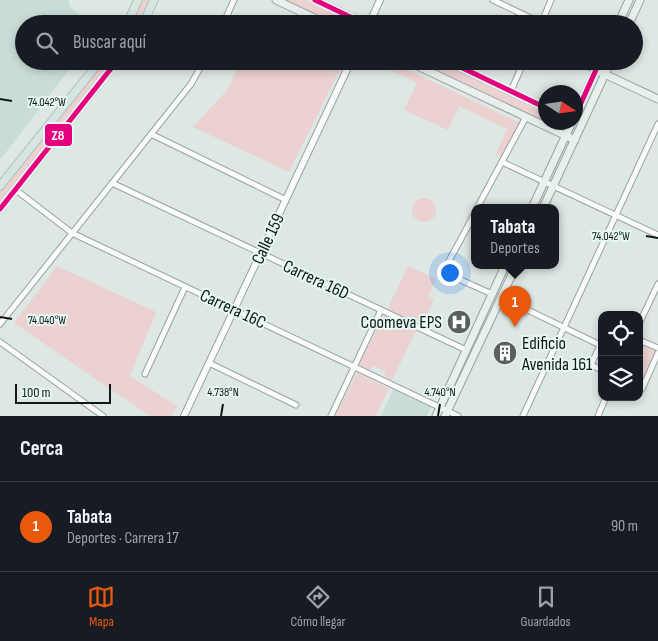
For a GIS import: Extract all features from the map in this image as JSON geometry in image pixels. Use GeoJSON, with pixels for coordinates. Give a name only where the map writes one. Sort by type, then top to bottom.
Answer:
{"type":"FeatureCollection","features":[{"type":"Feature","properties":{"kind":"main road"},"geometry":{"type":"LineString","coordinates":[[130,15],[138,0]]}},
{"type":"Feature","properties":{"kind":"main road"},"geometry":{"type":"LineString","coordinates":[[147,15],[154,0]]}},
{"type":"Feature","properties":{"kind":"main road"},"geometry":{"type":"LineString","coordinates":[[276,0],[308,15]]}},
{"type":"Feature","properties":{"kind":"main road"},"geometry":{"type":"LineString","coordinates":[[315,0],[348,15]]}},
{"type":"Feature","properties":{"kind":"main road"},"geometry":{"type":"LineString","coordinates":[[622,15],[629,0]]}},
{"type":"Feature","properties":{"kind":"main road"},"geometry":{"type":"LineString","coordinates":[[633,15],[640,0]]}},
{"type":"Feature","properties":{"kind":"main road"},"geometry":{"type":"LineString","coordinates":[[0,186],[93,70]]}},
{"type":"Feature","properties":{"kind":"main road"},"geometry":{"type":"LineString","coordinates":[[0,209],[110,70]]}},
{"type":"Feature","properties":{"kind":"main road"},"geometry":{"type":"LineString","coordinates":[[426,70],[575,140]]}},
{"type":"Feature","properties":{"kind":"main road"},"geometry":{"type":"LineString","coordinates":[[466,70],[538,104]]}},
{"type":"Feature","properties":{"kind":"main road"},"geometry":{"type":"LineString","coordinates":[[583,99],[596,70],[658,99]]}},
{"type":"Feature","properties":{"kind":"main road"},"geometry":{"type":"LineString","coordinates":[[583,116],[607,70]]}},
{"type":"Feature","properties":{"kind":"main road"},"geometry":{"type":"LineString","coordinates":[[534,204],[568,130]]}},
{"type":"Feature","properties":{"kind":"main road"},"geometry":{"type":"LineString","coordinates":[[545,204],[575,140],[578,130]]}},
{"type":"Feature","properties":{"kind":"main road"},"geometry":{"type":"LineString","coordinates":[[436,416],[504,269]]}},
{"type":"Feature","properties":{"kind":"main road"},"geometry":{"type":"LineString","coordinates":[[446,414],[515,269]]}},
{"type":"Feature","properties":{"kind":"street"},"geometry":{"type":"LineString","coordinates":[[227,15],[234,0]]}},
{"type":"Feature","properties":{"kind":"street"},"geometry":{"type":"LineString","coordinates":[[372,15],[380,0]]}},
{"type":"Feature","properties":{"kind":"street"},"geometry":{"type":"LineString","coordinates":[[493,0],[523,15]]}},
{"type":"Feature","properties":{"kind":"street"},"geometry":{"type":"LineString","coordinates":[[505,6],[508,0]]}},
{"type":"Feature","properties":{"kind":"street"},"geometry":{"type":"LineString","coordinates":[[545,15],[551,0]]}},
{"type":"Feature","properties":{"kind":"street"},"geometry":{"type":"LineString","coordinates":[[0,324],[191,84],[199,70]]}},
{"type":"Feature","properties":{"kind":"street","name":"Calle 159"},"geometry":{"type":"LineString","coordinates":[[184,416],[347,70]]}},
{"type":"Feature","properties":{"kind":"street"},"geometry":{"type":"LineString","coordinates":[[511,91],[520,70]]}},
{"type":"Feature","properties":{"kind":"street"},"geometry":{"type":"LineString","coordinates":[[479,204],[526,117]]}},
{"type":"Feature","properties":{"kind":"street"},"geometry":{"type":"LineString","coordinates":[[523,416],[658,124]]}},
{"type":"Feature","properties":{"kind":"street"},"geometry":{"type":"LineString","coordinates":[[150,134],[286,200]]}},
{"type":"Feature","properties":{"kind":"street"},"geometry":{"type":"LineString","coordinates":[[502,162],[658,235]]}},
{"type":"Feature","properties":{"kind":"street","name":"Carrera 16D"},"geometry":{"type":"LineString","coordinates":[[112,183],[466,350]]}},
{"type":"Feature","properties":{"kind":"street","name":"Carrera 16C"},"geometry":{"type":"LineString","coordinates":[[16,190],[72,233],[439,408],[446,414],[458,416]]}},
{"type":"Feature","properties":{"kind":"street"},"geometry":{"type":"LineString","coordinates":[[471,221],[443,272],[492,294]]}},
{"type":"Feature","properties":{"kind":"street"},"geometry":{"type":"LineString","coordinates":[[643,316],[658,284]]}},
{"type":"Feature","properties":{"kind":"street"},"geometry":{"type":"LineString","coordinates":[[145,374],[186,287]]}},
{"type":"Feature","properties":{"kind":"street"},"geometry":{"type":"LineString","coordinates":[[501,297],[564,328],[598,342]]}},
{"type":"Feature","properties":{"kind":"street"},"geometry":{"type":"LineString","coordinates":[[332,416],[381,310]]}},
{"type":"Feature","properties":{"kind":"street"},"geometry":{"type":"LineString","coordinates":[[0,342],[103,416]]}},
{"type":"Feature","properties":{"kind":"street"},"geometry":{"type":"LineString","coordinates":[[643,342],[658,348]]}},
{"type":"Feature","properties":{"kind":"street"},"geometry":{"type":"LineString","coordinates":[[598,350],[591,365],[598,368]]}},
{"type":"Feature","properties":{"kind":"street"},"geometry":{"type":"LineString","coordinates":[[643,384],[658,353]]}},
{"type":"Feature","properties":{"kind":"street"},"geometry":{"type":"LineString","coordinates":[[209,363],[296,405]]}},
{"type":"Feature","properties":{"kind":"street"},"geometry":{"type":"LineString","coordinates":[[651,369],[658,372]]}},
{"type":"Feature","properties":{"kind":"street"},"geometry":{"type":"LineString","coordinates":[[598,416],[604,401]]}},
{"type":"Feature","properties":{"kind":"shaded area"},"geometry":{"type":"Polygon","coordinates":[[[0,0],[68,0],[70,7],[80,15],[15,15],[15,70],[69,70],[0,160],[0,0]]]}},
{"type":"Feature","properties":{"kind":"shaded area"},"geometry":{"type":"Polygon","coordinates":[[[141,0],[149,0],[142,15],[135,15],[141,0]]]}},
{"type":"Feature","properties":{"kind":"shaded area"},"geometry":{"type":"Polygon","coordinates":[[[283,0],[306,0],[338,15],[315,15],[283,0]]]}},
{"type":"Feature","properties":{"kind":"shaded area"},"geometry":{"type":"Polygon","coordinates":[[[98,70],[106,70],[0,204],[0,190],[98,70]]]}},
{"type":"Feature","properties":{"kind":"shaded area"},"geometry":{"type":"Polygon","coordinates":[[[236,70],[340,70],[289,172],[193,127],[228,89],[236,70]]]}},
{"type":"Feature","properties":{"kind":"shaded area"},"geometry":{"type":"Polygon","coordinates":[[[390,70],[408,70],[520,123],[502,157],[496,154],[507,129],[459,106],[448,130],[404,110],[417,83],[390,70]]]}},
{"type":"Feature","properties":{"kind":"shaded area"},"geometry":{"type":"Polygon","coordinates":[[[435,70],[456,70],[538,110],[538,119],[435,70]]]}},
{"type":"Feature","properties":{"kind":"shaded area"},"geometry":{"type":"Polygon","coordinates":[[[424,198],[429,199],[435,205],[435,215],[429,221],[424,222],[419,221],[413,215],[412,210],[413,205],[419,199],[424,198]]]}},
{"type":"Feature","properties":{"kind":"shaded area"},"geometry":{"type":"Polygon","coordinates":[[[57,266],[156,312],[130,376],[177,406],[171,416],[150,416],[14,323],[57,266]]]}},
{"type":"Feature","properties":{"kind":"shaded area"},"geometry":{"type":"Polygon","coordinates":[[[408,266],[436,279],[428,296],[434,299],[421,326],[387,310],[408,266]]]}},
{"type":"Feature","properties":{"kind":"shaded area"},"geometry":{"type":"Polygon","coordinates":[[[384,315],[416,331],[392,380],[385,376],[385,371],[374,366],[369,370],[359,365],[384,315]]]}},
{"type":"Feature","properties":{"kind":"shaded area"},"geometry":{"type":"Polygon","coordinates":[[[643,346],[656,352],[643,381],[643,346]]]}},
{"type":"Feature","properties":{"kind":"shaded area"},"geometry":{"type":"Polygon","coordinates":[[[357,373],[389,389],[375,416],[335,416],[357,373]]]}},
{"type":"Feature","properties":{"kind":"shaded area"},"geometry":{"type":"Polygon","coordinates":[[[393,390],[431,407],[427,416],[381,416],[393,390]]]}},
{"type":"Feature","properties":{"kind":"transit line","name":"Z8"},"geometry":{"type":"LineString","coordinates":[[315,0],[346,15]]}},
{"type":"Feature","properties":{"kind":"transit line","name":"Z8"},"geometry":{"type":"LineString","coordinates":[[0,209],[110,70]]}},
{"type":"Feature","properties":{"kind":"transit line","name":"Z8"},"geometry":{"type":"LineString","coordinates":[[467,70],[538,104]]}},
{"type":"Feature","properties":{"kind":"transit line","name":"Z8"},"geometry":{"type":"LineString","coordinates":[[583,99],[596,70]]}},
{"type":"Feature","properties":{"kind":"place","name":"Coomeva EPS"},"geometry":{"type":"Point","coordinates":[459,322]}},
{"type":"Feature","properties":{"kind":"place","name":"Tabata"},"geometry":{"type":"Point","coordinates":[515,327]}},
{"type":"Feature","properties":{"kind":"place","name":"Edificio Avenida 161"},"geometry":{"type":"Point","coordinates":[505,353]}}]}
